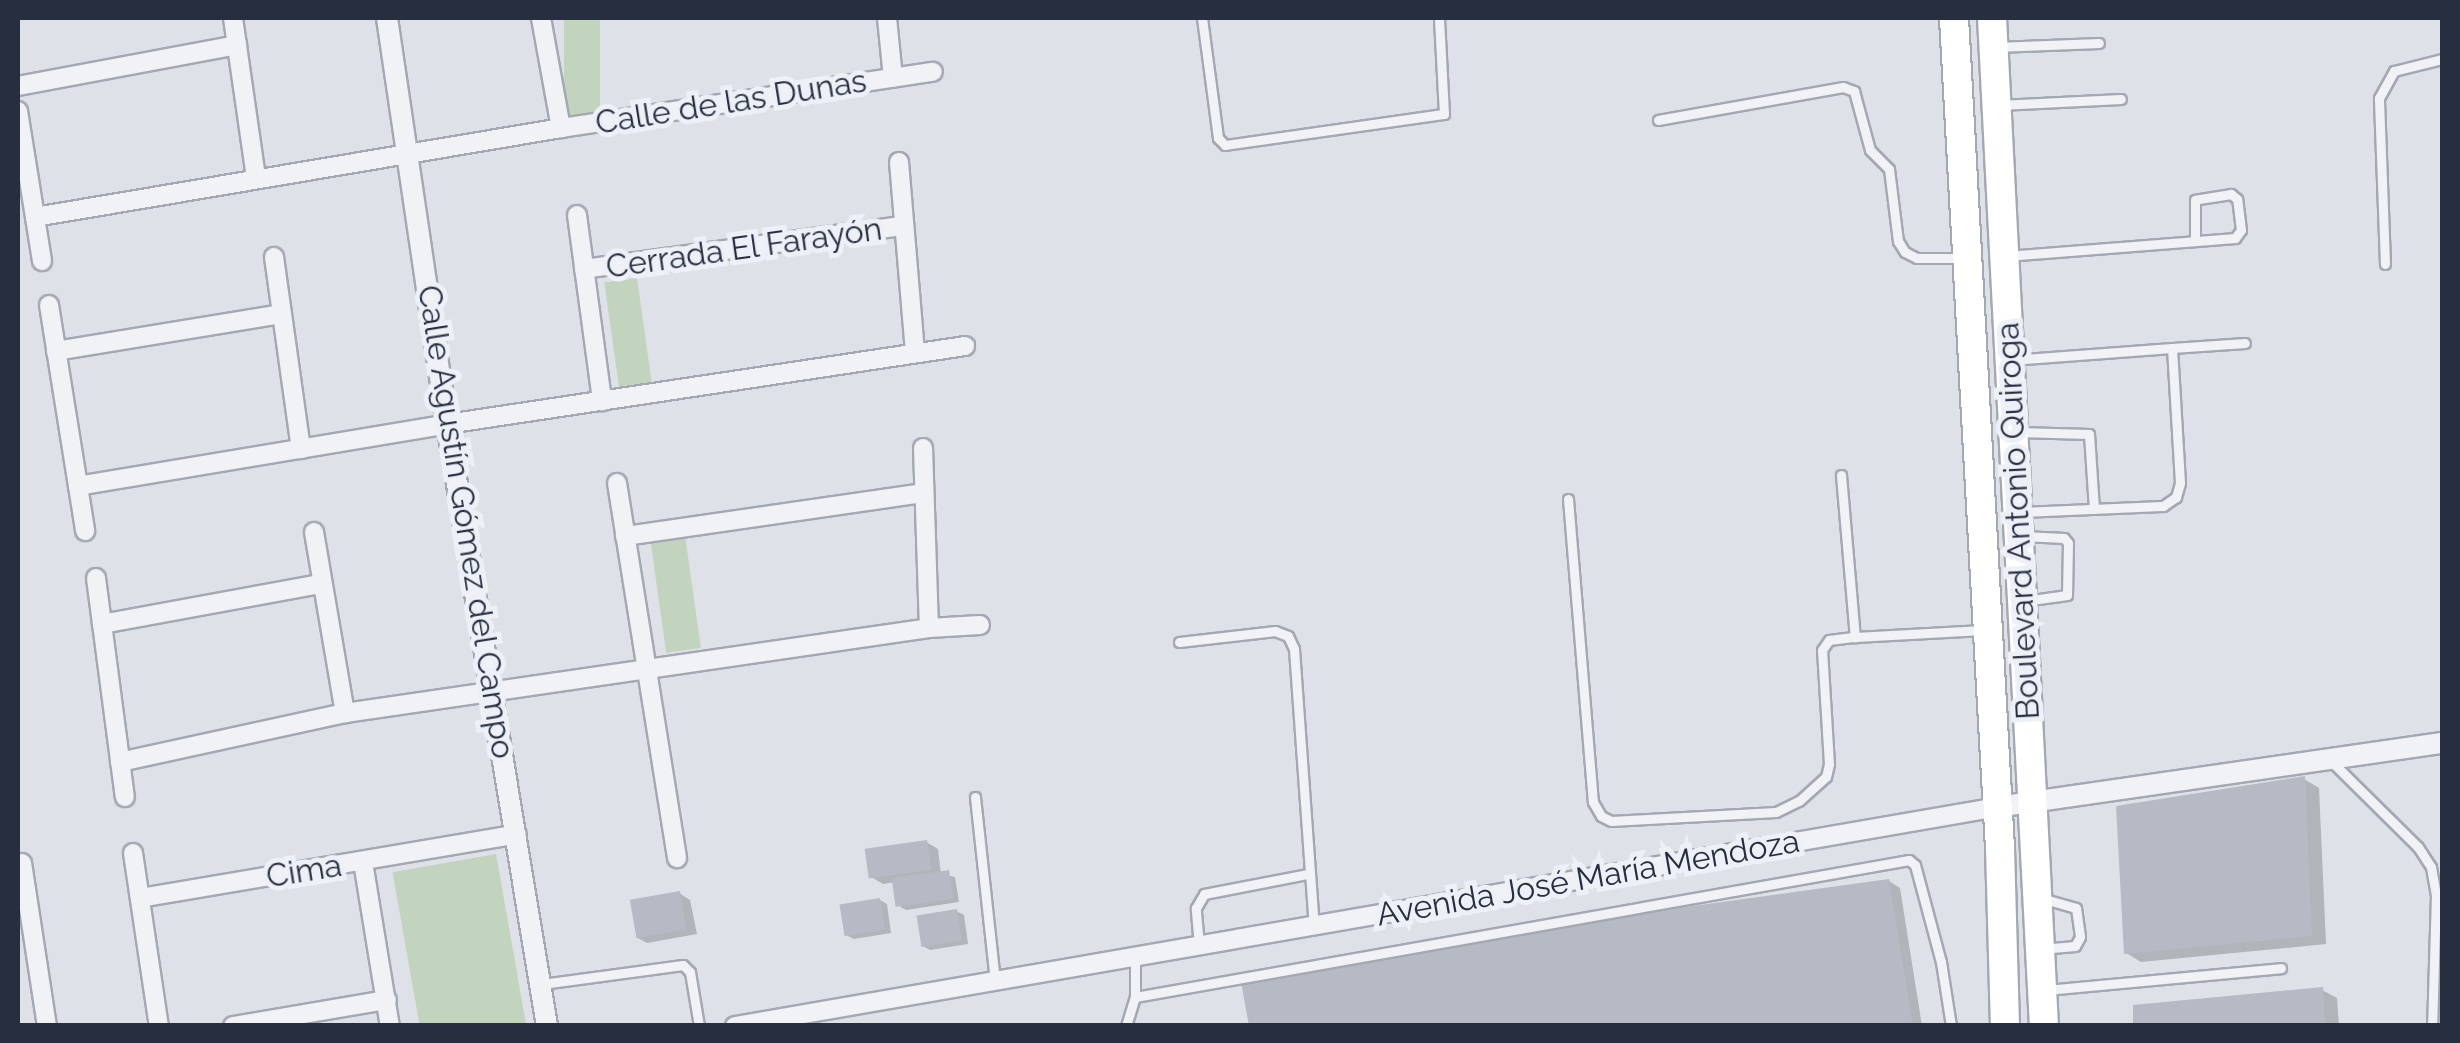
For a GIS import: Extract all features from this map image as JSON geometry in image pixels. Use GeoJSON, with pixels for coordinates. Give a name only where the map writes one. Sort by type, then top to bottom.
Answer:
{"type":"FeatureCollection","features":[{"type":"Feature","properties":{"kind":"main road","name":"Boulevard Antonio Quiroga"},"geometry":{"type":"LineString","coordinates":[[1954,18],[1998,808],[2005,1026]]}},
{"type":"Feature","properties":{"kind":"main road","name":"Boulevard Antonio Quiroga"},"geometry":{"type":"LineString","coordinates":[[1992,18],[2044,1026]]}},
{"type":"Feature","properties":{"kind":"street"},"geometry":{"type":"LineString","coordinates":[[233,18],[256,178]]}},
{"type":"Feature","properties":{"kind":"street","name":"Calle Agustín Gómez del Campo"},"geometry":{"type":"LineString","coordinates":[[387,18],[448,424],[547,1026]]}},
{"type":"Feature","properties":{"kind":"street","name":"Calle de las Dunas"},"geometry":{"type":"LineString","coordinates":[[541,18],[560,128],[893,78],[887,18]]}},
{"type":"Feature","properties":{"kind":"street"},"geometry":{"type":"LineString","coordinates":[[18,86],[237,45]]}},
{"type":"Feature","properties":{"kind":"street"},"geometry":{"type":"LineString","coordinates":[[893,78],[933,72]]}},
{"type":"Feature","properties":{"kind":"street"},"geometry":{"type":"LineString","coordinates":[[18,111],[42,261]]}},
{"type":"Feature","properties":{"kind":"street"},"geometry":{"type":"LineString","coordinates":[[35,217],[560,128]]}},
{"type":"Feature","properties":{"kind":"street","name":"Cerrada El Farayón"},"geometry":{"type":"LineString","coordinates":[[900,162],[915,354]]}},
{"type":"Feature","properties":{"kind":"street","name":"Cerrada El Farayón"},"geometry":{"type":"LineString","coordinates":[[577,215],[602,400]]}},
{"type":"Feature","properties":{"kind":"street","name":"Cerrada El Farayón"},"geometry":{"type":"LineString","coordinates":[[584,269],[904,226]]}},
{"type":"Feature","properties":{"kind":"street"},"geometry":{"type":"LineString","coordinates":[[274,257],[301,449]]}},
{"type":"Feature","properties":{"kind":"street"},"geometry":{"type":"LineString","coordinates":[[49,305],[85,532]]}},
{"type":"Feature","properties":{"kind":"street"},"geometry":{"type":"LineString","coordinates":[[56,352],[282,314]]}},
{"type":"Feature","properties":{"kind":"street"},"geometry":{"type":"LineString","coordinates":[[78,486],[448,424],[964,346]]}},
{"type":"Feature","properties":{"kind":"street"},"geometry":{"type":"LineString","coordinates":[[923,448],[929,628]]}},
{"type":"Feature","properties":{"kind":"street"},"geometry":{"type":"LineString","coordinates":[[617,483],[677,858]]}},
{"type":"Feature","properties":{"kind":"street"},"geometry":{"type":"LineString","coordinates":[[625,536],[924,492]]}},
{"type":"Feature","properties":{"kind":"street"},"geometry":{"type":"LineString","coordinates":[[314,532],[345,713]]}},
{"type":"Feature","properties":{"kind":"street"},"geometry":{"type":"LineString","coordinates":[[96,578],[126,797]]}},
{"type":"Feature","properties":{"kind":"street"},"geometry":{"type":"LineString","coordinates":[[102,624],[321,584]]}},
{"type":"Feature","properties":{"kind":"street"},"geometry":{"type":"LineString","coordinates":[[120,762],[345,713],[929,628],[980,625]]}},
{"type":"Feature","properties":{"kind":"street","name":"Avenida José María Mendoza"},"geometry":{"type":"LineString","coordinates":[[735,1026],[1998,808],[2442,743]]}},
{"type":"Feature","properties":{"kind":"street"},"geometry":{"type":"LineString","coordinates":[[362,862],[516,834]]}},
{"type":"Feature","properties":{"kind":"street"},"geometry":{"type":"LineString","coordinates":[[133,853],[159,1026]]}},
{"type":"Feature","properties":{"kind":"street","name":"Cima"},"geometry":{"type":"LineString","coordinates":[[140,898],[362,862],[390,1026]]}},
{"type":"Feature","properties":{"kind":"street"},"geometry":{"type":"LineString","coordinates":[[22,863],[48,1026]]}},
{"type":"Feature","properties":{"kind":"street"},"geometry":{"type":"LineString","coordinates":[[233,1026],[387,1000]]}},
{"type":"Feature","properties":{"kind":"lane"},"geometry":{"type":"LineString","coordinates":[[1202,18],[1218,138],[1225,145],[1444,114],[1439,18]]}},
{"type":"Feature","properties":{"kind":"lane"},"geometry":{"type":"LineString","coordinates":[[1993,47],[2100,43]]}},
{"type":"Feature","properties":{"kind":"lane"},"geometry":{"type":"LineString","coordinates":[[2385,264],[2380,98],[2394,71],[2442,59]]}},
{"type":"Feature","properties":{"kind":"lane"},"geometry":{"type":"LineString","coordinates":[[1658,120],[1843,88],[1854,91],[1860,98],[1870,150],[1889,169],[1898,241],[1905,252],[1917,258],[1965,258]]}},
{"type":"Feature","properties":{"kind":"lane"},"geometry":{"type":"LineString","coordinates":[[1996,105],[2122,100]]}},
{"type":"Feature","properties":{"kind":"lane"},"geometry":{"type":"LineString","coordinates":[[2004,257],[2235,238],[2241,230],[2237,199],[2231,194],[2199,197],[2193,208],[2195,241]]}},
{"type":"Feature","properties":{"kind":"lane"},"geometry":{"type":"LineString","coordinates":[[2010,360],[2244,343]]}},
{"type":"Feature","properties":{"kind":"lane"},"geometry":{"type":"LineString","coordinates":[[2018,524],[2094,509],[2163,506],[2176,497],[2180,482],[2172,348]]}},
{"type":"Feature","properties":{"kind":"lane"},"geometry":{"type":"LineString","coordinates":[[2014,432],[2089,434],[2094,509]]}},
{"type":"Feature","properties":{"kind":"lane"},"geometry":{"type":"LineString","coordinates":[[1841,474],[1855,638]]}},
{"type":"Feature","properties":{"kind":"lane"},"geometry":{"type":"LineString","coordinates":[[1568,498],[1594,802],[1601,816],[1611,821],[1776,812],[1799,801],[1826,776],[1829,764],[1822,650],[1829,640],[1988,630]]}},
{"type":"Feature","properties":{"kind":"lane"},"geometry":{"type":"LineString","coordinates":[[2018,524],[2064,538],[2068,543],[2067,594],[2056,600],[2022,602]]}},
{"type":"Feature","properties":{"kind":"lane"},"geometry":{"type":"LineString","coordinates":[[1180,642],[1275,631],[1288,636],[1294,649],[1314,926]]}},
{"type":"Feature","properties":{"kind":"lane"},"geometry":{"type":"LineString","coordinates":[[2330,759],[2418,846],[2432,866],[2436,896],[2432,1026]]}},
{"type":"Feature","properties":{"kind":"lane"},"geometry":{"type":"LineString","coordinates":[[976,797],[995,981]]}},
{"type":"Feature","properties":{"kind":"lane"},"geometry":{"type":"LineString","coordinates":[[1135,998],[1909,860],[1915,864],[1941,962],[1952,1026]]}},
{"type":"Feature","properties":{"kind":"lane"},"geometry":{"type":"LineString","coordinates":[[1199,946],[1196,908],[1204,894],[1308,874]]}},
{"type":"Feature","properties":{"kind":"lane"},"geometry":{"type":"LineString","coordinates":[[2038,897],[2076,908],[2080,937],[2075,946],[2040,949]]}},
{"type":"Feature","properties":{"kind":"lane"},"geometry":{"type":"LineString","coordinates":[[1126,1026],[1135,998],[1135,957]]}},
{"type":"Feature","properties":{"kind":"lane"},"geometry":{"type":"LineString","coordinates":[[539,985],[683,965],[690,972],[698,1026]]}},
{"type":"Feature","properties":{"kind":"lane"},"geometry":{"type":"LineString","coordinates":[[2042,990],[2281,968]]}},
{"type":"Feature","properties":{"kind":"green space"},"geometry":{"type":"Polygon","coordinates":[[[564,18],[600,18],[600,117],[564,117],[564,18]]]}},
{"type":"Feature","properties":{"kind":"green space"},"geometry":{"type":"Polygon","coordinates":[[[637,278],[652,382],[619,387],[604,283],[637,278]]]}},
{"type":"Feature","properties":{"kind":"green space"},"geometry":{"type":"Polygon","coordinates":[[[685,535],[701,648],[666,653],[650,540],[685,535]]]}},
{"type":"Feature","properties":{"kind":"green space"},"geometry":{"type":"Polygon","coordinates":[[[496,854],[526,1024],[420,1026],[393,872],[496,854]]]}},
{"type":"Feature","properties":{"kind":"building"},"geometry":{"type":"Polygon","coordinates":[[[2305,776],[2312,936],[2124,954],[2116,806],[2305,776]]]}},
{"type":"Feature","properties":{"kind":"building"},"geometry":{"type":"Polygon","coordinates":[[[927,840],[931,870],[869,878],[865,849],[927,840]]]}},
{"type":"Feature","properties":{"kind":"building"},"geometry":{"type":"Polygon","coordinates":[[[949,870],[953,899],[896,907],[892,878],[949,870]]]}},
{"type":"Feature","properties":{"kind":"building"},"geometry":{"type":"Polygon","coordinates":[[[1889,879],[1913,1026],[1249,1026],[1241,982],[1554,925],[1889,879]]]}},
{"type":"Feature","properties":{"kind":"building"},"geometry":{"type":"Polygon","coordinates":[[[680,891],[687,929],[637,938],[630,900],[680,891]]]}},
{"type":"Feature","properties":{"kind":"building"},"geometry":{"type":"Polygon","coordinates":[[[880,898],[885,930],[845,936],[840,904],[880,898]]]}},
{"type":"Feature","properties":{"kind":"building"},"geometry":{"type":"Polygon","coordinates":[[[957,909],[962,941],[922,947],[917,915],[957,909]]]}},
{"type":"Feature","properties":{"kind":"building"},"geometry":{"type":"Polygon","coordinates":[[[2323,987],[2325,1026],[2133,1026],[2133,1005],[2323,987]]]}}]}
